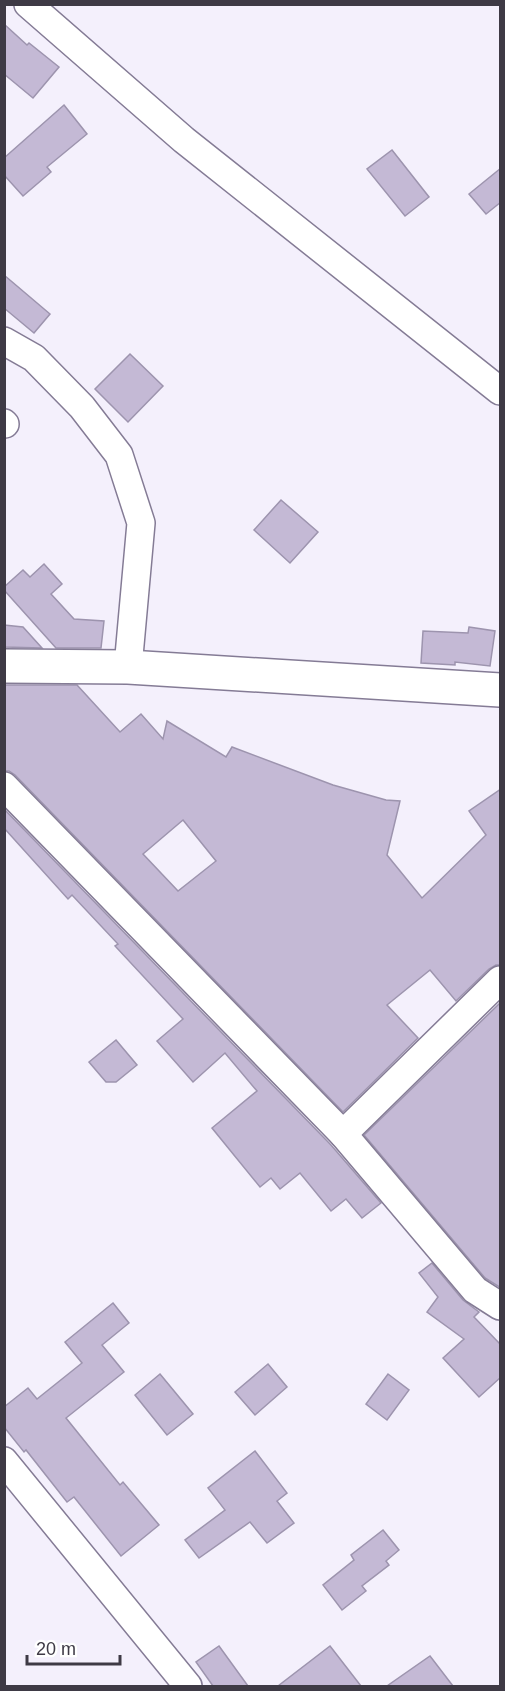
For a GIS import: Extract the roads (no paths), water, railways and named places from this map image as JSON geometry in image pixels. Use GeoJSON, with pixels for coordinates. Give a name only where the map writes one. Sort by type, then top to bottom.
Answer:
{"type":"FeatureCollection","features":[{"type":"Feature","properties":{"kind":"street"},"geometry":{"type":"LineString","coordinates":[[28,4],[184,140],[501,391]]}},
{"type":"Feature","properties":{"kind":"street"},"geometry":{"type":"LineString","coordinates":[[4,341],[34,358],[82,407],[119,455],[141,523],[128,667]]}},
{"type":"Feature","properties":{"kind":"street"},"geometry":{"type":"LineString","coordinates":[[4,666],[128,667],[501,690]]}},
{"type":"Feature","properties":{"kind":"street"},"geometry":{"type":"LineString","coordinates":[[4,786],[343,1134],[475,1290],[501,1306]]}},
{"type":"Feature","properties":{"kind":"street"},"geometry":{"type":"LineString","coordinates":[[343,1134],[501,980]]}},
{"type":"Feature","properties":{"kind":"street"},"geometry":{"type":"LineString","coordinates":[[4,1461],[188,1686]]}}]}
